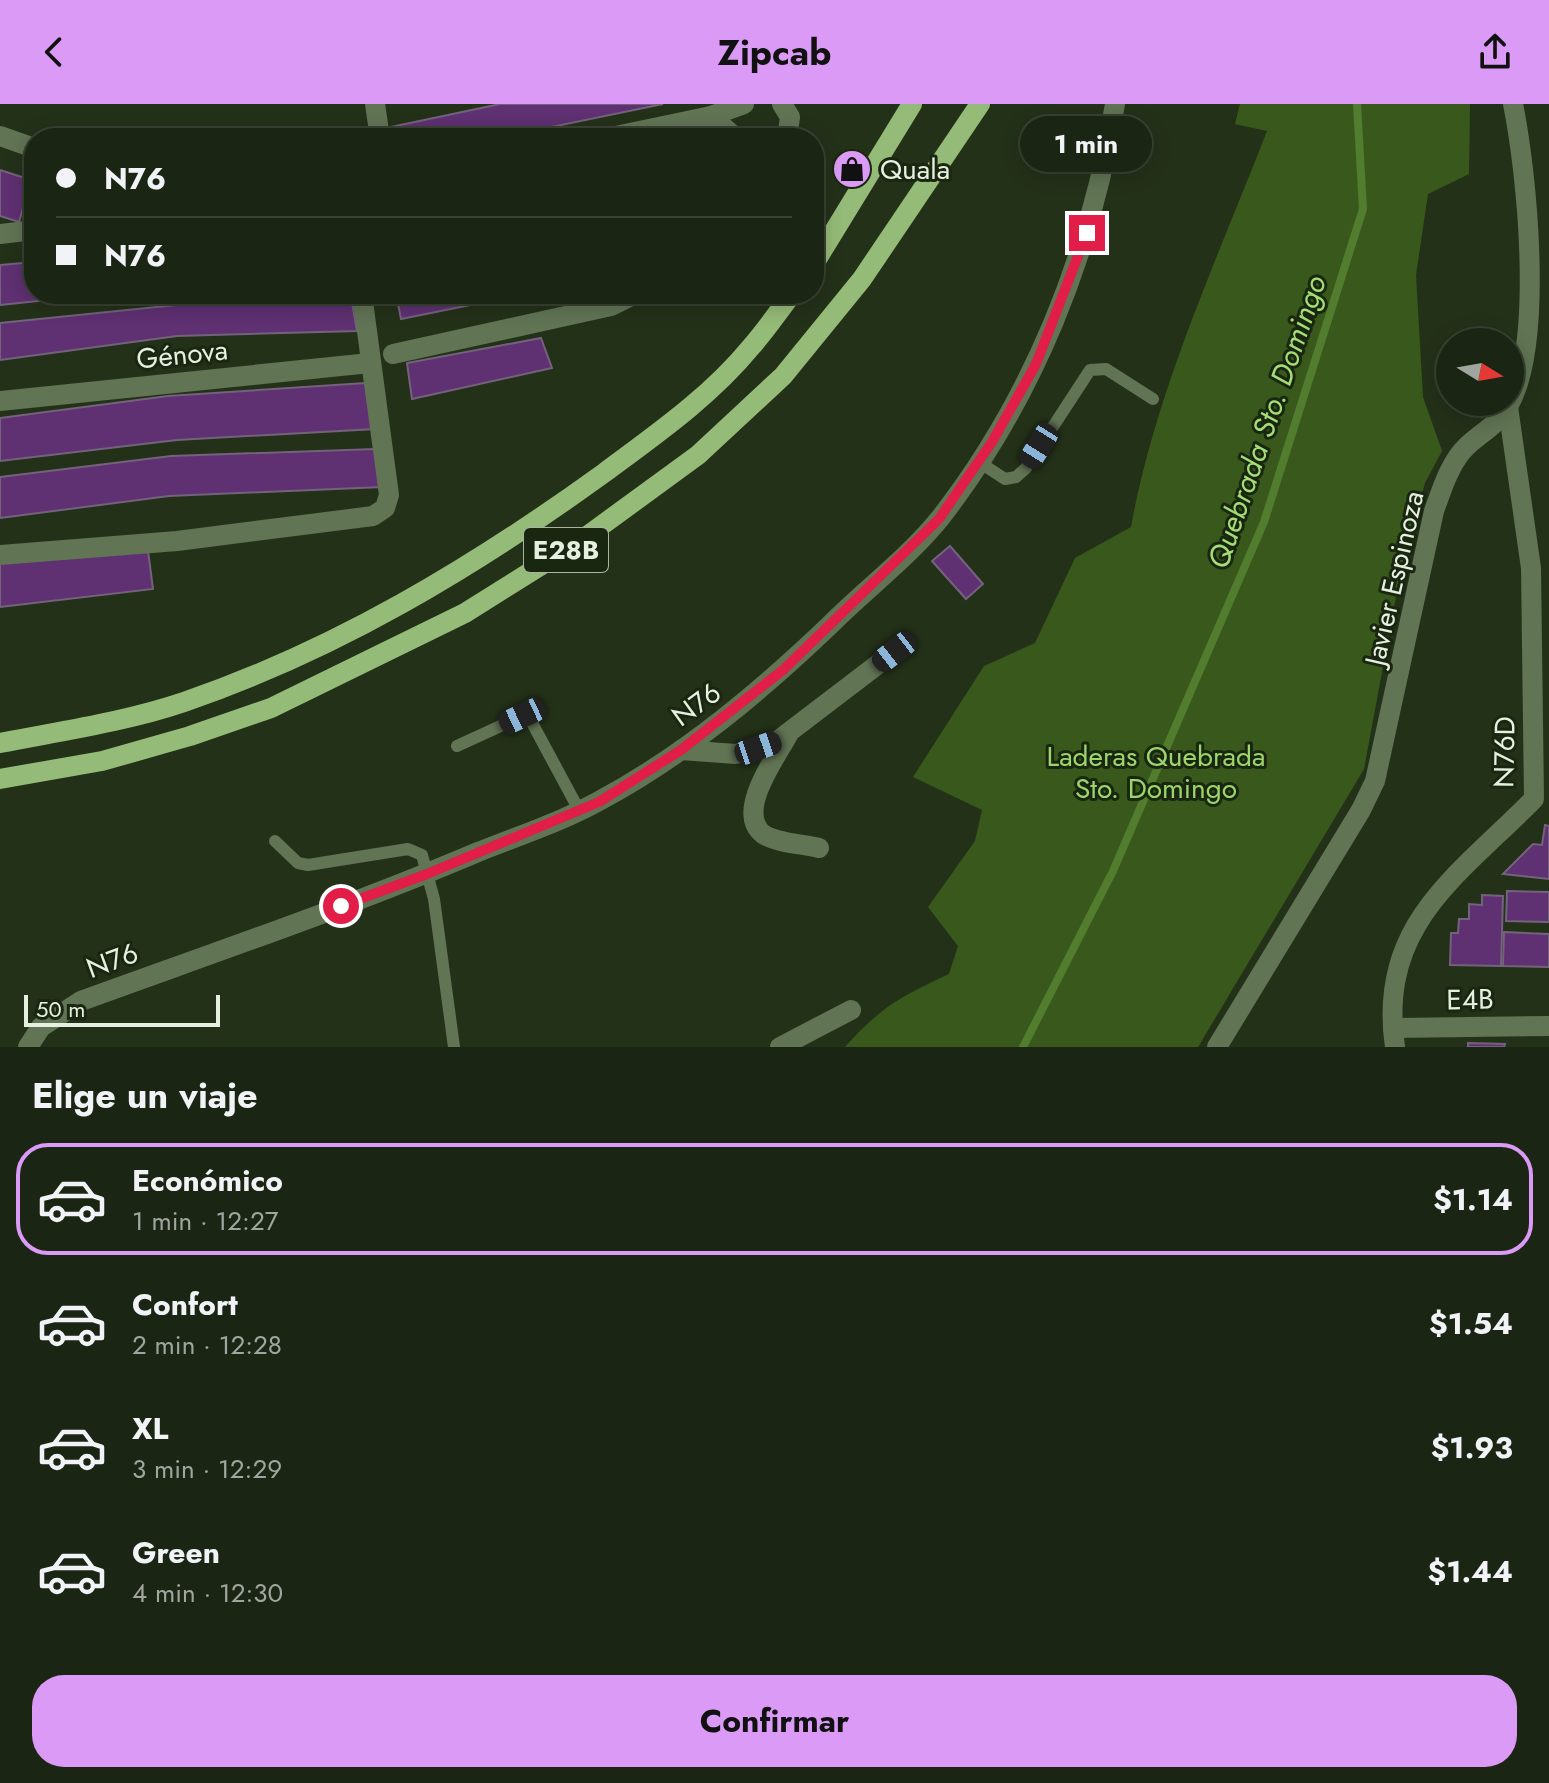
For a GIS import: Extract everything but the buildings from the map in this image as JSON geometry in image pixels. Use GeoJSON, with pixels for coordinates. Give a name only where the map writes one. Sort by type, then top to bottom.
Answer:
{"type":"FeatureCollection","features":[{"type":"Feature","properties":{"kind":"main road"},"geometry":{"type":"LineString","coordinates":[[824,248],[912,104]]}},
{"type":"Feature","properties":{"kind":"main road","name":"E28B"},"geometry":{"type":"LineString","coordinates":[[0,779],[102,761],[190,736],[271,708],[465,613],[583,539],[698,455],[783,376],[862,279],[980,104]]}},
{"type":"Feature","properties":{"kind":"main road","name":"E28B"},"geometry":{"type":"LineString","coordinates":[[0,743],[166,707],[247,678],[359,627],[446,579],[562,504],[673,422],[750,349],[784,304]]}},
{"type":"Feature","properties":{"kind":"street"},"geometry":{"type":"LineString","coordinates":[[375,104],[379,128]]}},
{"type":"Feature","properties":{"kind":"street"},"geometry":{"type":"LineString","coordinates":[[654,128],[711,116],[744,104]]}},
{"type":"Feature","properties":{"kind":"street"},"geometry":{"type":"LineString","coordinates":[[782,104],[790,117],[788,128]]}},
{"type":"Feature","properties":{"kind":"street","name":"N76"},"geometry":{"type":"LineString","coordinates":[[28,1047],[41,1027],[81,1001],[427,874],[579,810],[681,750],[783,670],[939,519],[979,462],[1036,364],[1078,262],[1103,175],[1115,104]]}},
{"type":"Feature","properties":{"kind":"street","name":"Javier Espinoza"},"geometry":{"type":"LineString","coordinates":[[1513,104],[1523,155],[1529,302],[1524,353]]}},
{"type":"Feature","properties":{"kind":"street"},"geometry":{"type":"LineString","coordinates":[[711,116],[725,128]]}},
{"type":"Feature","properties":{"kind":"street"},"geometry":{"type":"LineString","coordinates":[[0,136],[24,144]]}},
{"type":"Feature","properties":{"kind":"street"},"geometry":{"type":"LineString","coordinates":[[0,234],[24,231]]}},
{"type":"Feature","properties":{"kind":"street"},"geometry":{"type":"LineString","coordinates":[[0,555],[177,541],[373,516],[385,508],[389,495],[363,304]]}},
{"type":"Feature","properties":{"kind":"street"},"geometry":{"type":"LineString","coordinates":[[393,354],[615,304]]}},
{"type":"Feature","properties":{"kind":"street","name":"Génova"},"geometry":{"type":"LineString","coordinates":[[0,401],[370,363]]}},
{"type":"Feature","properties":{"kind":"street","name":"Javier Espinoza"},"geometry":{"type":"LineString","coordinates":[[1217,1047],[1375,781],[1434,511],[1449,473],[1466,447],[1490,429],[1501,416]]}},
{"type":"Feature","properties":{"kind":"street","name":"N76D"},"geometry":{"type":"LineString","coordinates":[[1394,1038],[1396,965],[1420,914],[1541,798],[1540,565],[1510,416]]}},
{"type":"Feature","properties":{"kind":"street"},"geometry":{"type":"LineString","coordinates":[[681,750],[736,754],[788,735],[894,652]]}},
{"type":"Feature","properties":{"kind":"street"},"geometry":{"type":"LineString","coordinates":[[788,735],[757,791],[754,814],[764,835],[819,848]]}},
{"type":"Feature","properties":{"kind":"street"},"geometry":{"type":"LineString","coordinates":[[780,1047],[851,1010]]}},
{"type":"Feature","properties":{"kind":"street","name":"E4B"},"geometry":{"type":"LineString","coordinates":[[1394,1038],[1549,1026]]}},
{"type":"Feature","properties":{"kind":"lane"},"geometry":{"type":"LineString","coordinates":[[979,462],[1005,479],[1016,477],[1026,468],[1090,370],[1106,369],[1153,399]]}},
{"type":"Feature","properties":{"kind":"lane"},"geometry":{"type":"LineString","coordinates":[[457,746],[522,716],[530,719],[579,810]]}},
{"type":"Feature","properties":{"kind":"lane"},"geometry":{"type":"LineString","coordinates":[[275,841],[298,863],[308,865],[408,849],[417,850],[422,855],[434,899],[454,1047]]}},
{"type":"Feature","properties":{"kind":"green space","name":"Laderas Quebrada Sto. Domingo"},"geometry":{"type":"Polygon","coordinates":[[[1240,104],[1470,104],[1469,174],[1428,194],[1416,275],[1423,397],[1442,451],[1425,483],[1403,559],[1364,769],[1198,1047],[845,1047],[892,1004],[949,974],[958,946],[928,907],[975,841],[982,810],[913,777],[984,666],[1035,643],[1075,558],[1131,527],[1142,476],[1172,376],[1267,131],[1235,124],[1240,104]]]}},
{"type":"Feature","properties":{"kind":"waterway","name":"Quebrada Sto. Domingo"},"geometry":{"type":"LineString","coordinates":[[1023,1047],[1113,871],[1264,522],[1363,209],[1357,104]]}},
{"type":"Feature","properties":{"kind":"place","name":"Quala"},"geometry":{"type":"Point","coordinates":[852,169]}},
{"type":"Feature","properties":{"kind":"route"},"geometry":{"type":"LineString","coordinates":[[341,906],[427,874],[599,802],[681,750],[783,670],[939,519],[992,442],[1036,364],[1087,233]]}}]}
